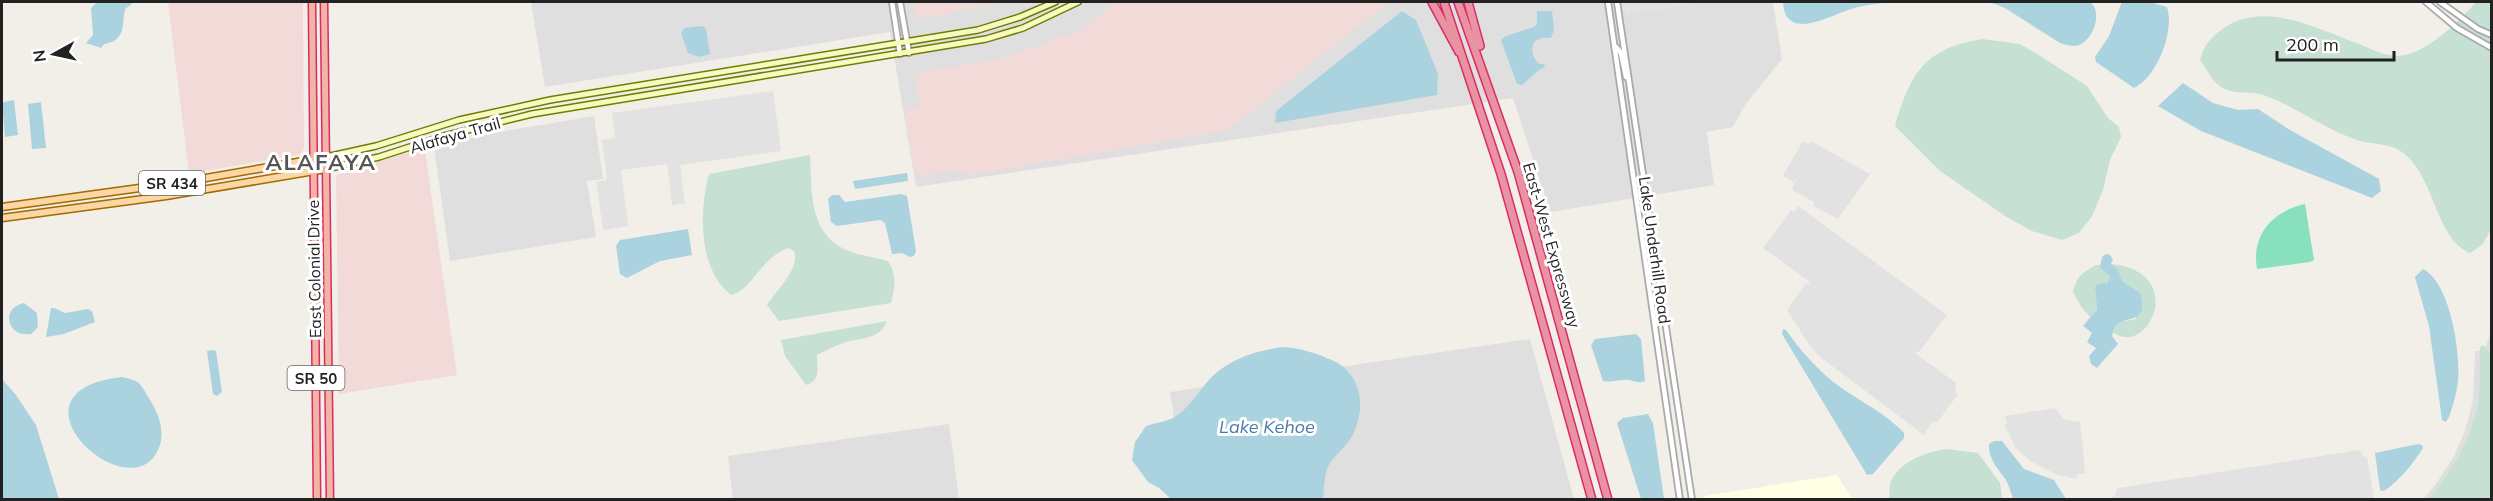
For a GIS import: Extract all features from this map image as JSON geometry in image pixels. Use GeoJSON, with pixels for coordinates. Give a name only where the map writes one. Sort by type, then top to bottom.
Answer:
{"type":"FeatureCollection","features":[{"type":"Feature","properties":{"kind":"highway","name":"East Colonial Drive"},"geometry":{"type":"LineString","coordinates":[[312,2],[317,500]]}},
{"type":"Feature","properties":{"kind":"highway","name":"East Colonial Drive"},"geometry":{"type":"LineString","coordinates":[[324,2],[330,500]]}},
{"type":"Feature","properties":{"kind":"highway"},"geometry":{"type":"LineString","coordinates":[[1432,2],[1468,70]]}},
{"type":"Feature","properties":{"kind":"highway","name":"East-West Expressway"},"geometry":{"type":"LineString","coordinates":[[1444,2],[1501,174],[1592,500]]}},
{"type":"Feature","properties":{"kind":"highway","name":"East-West Expressway"},"geometry":{"type":"LineString","coordinates":[[1458,2],[1485,72],[1523,189],[1608,500]]}},
{"type":"Feature","properties":{"kind":"highway"},"geometry":{"type":"LineString","coordinates":[[1468,2],[1485,72]]}},
{"type":"Feature","properties":{"kind":"main road","name":"Alafaya Trail"},"geometry":{"type":"LineString","coordinates":[[2,207],[183,182],[326,157],[370,148],[423,130],[477,116],[575,95],[991,27],[1055,2]]}},
{"type":"Feature","properties":{"kind":"main road","name":"Alafaya Trail"},"geometry":{"type":"LineString","coordinates":[[2,218],[166,196],[326,169],[380,157],[472,129],[577,106],[1001,36],[1078,2]]}},
{"type":"Feature","properties":{"kind":"main road"},"geometry":{"type":"LineString","coordinates":[[472,129],[477,116]]}},
{"type":"Feature","properties":{"kind":"main road"},"geometry":{"type":"LineString","coordinates":[[427,141],[430,133],[438,126]]}},
{"type":"Feature","properties":{"kind":"main road"},"geometry":{"type":"LineString","coordinates":[[412,146],[422,137],[423,130]]}},
{"type":"Feature","properties":{"kind":"main road"},"geometry":{"type":"LineString","coordinates":[[166,196],[177,190],[183,182]]}},
{"type":"Feature","properties":{"kind":"main road"},"geometry":{"type":"LineString","coordinates":[[69,209],[73,202],[83,196]]}},
{"type":"Feature","properties":{"kind":"main road"},"geometry":{"type":"LineString","coordinates":[[54,211],[65,204],[68,198]]}},
{"type":"Feature","properties":{"kind":"street"},"geometry":{"type":"LineString","coordinates":[[892,2],[900,54]]}},
{"type":"Feature","properties":{"kind":"street"},"geometry":{"type":"LineString","coordinates":[[900,2],[909,53]]}},
{"type":"Feature","properties":{"kind":"street","name":"Lake Underhill Road"},"geometry":{"type":"LineString","coordinates":[[1608,2],[1680,500]]}},
{"type":"Feature","properties":{"kind":"street","name":"Lake Underhill Road"},"geometry":{"type":"LineString","coordinates":[[1617,2],[1692,500]]}},
{"type":"Feature","properties":{"kind":"street"},"geometry":{"type":"LineString","coordinates":[[2426,2],[2457,28],[2492,48]]}},
{"type":"Feature","properties":{"kind":"street"},"geometry":{"type":"LineString","coordinates":[[2440,2],[2478,29],[2492,35]]}},
{"type":"Feature","properties":{"kind":"street"},"geometry":{"type":"LineString","coordinates":[[1615,46],[1621,53],[1630,88]]}},
{"type":"Feature","properties":{"kind":"shaded area"},"geometry":{"type":"Polygon","coordinates":[[[168,2],[303,2],[304,149],[301,154],[189,174],[168,2]]]}},
{"type":"Feature","properties":{"kind":"shaded area"},"geometry":{"type":"Polygon","coordinates":[[[531,2],[1773,2],[1782,59],[1745,105],[1733,127],[1707,132],[1714,185],[1550,212],[1513,98],[916,187],[890,32],[545,87],[531,2]]]}},
{"type":"Feature","properties":{"kind":"shaded area"},"geometry":{"type":"Polygon","coordinates":[[[913,2],[1001,2],[975,9],[953,11],[950,14],[918,18],[915,16],[913,2]]]}},
{"type":"Feature","properties":{"kind":"shaded area"},"geometry":{"type":"Polygon","coordinates":[[[1116,2],[1389,2],[1227,131],[970,175],[960,170],[924,175],[914,170],[906,121],[907,109],[920,107],[916,76],[926,72],[1008,57],[1062,36],[1077,33],[1116,2]]]}},
{"type":"Feature","properties":{"kind":"shaded area"},"geometry":{"type":"Polygon","coordinates":[[[1624,2],[1694,2],[1694,4],[1626,15],[1624,2]]]}},
{"type":"Feature","properties":{"kind":"shaded area"},"geometry":{"type":"Polygon","coordinates":[[[2476,2],[2491,2],[2492,228],[2482,245],[2470,253],[2458,245],[2448,233],[2419,171],[2395,148],[2359,141],[2263,95],[2227,90],[2214,81],[2200,60],[2206,45],[2224,28],[2240,20],[2256,17],[2273,17],[2309,25],[2388,55],[2409,54],[2420,50],[2441,36],[2476,2]]]}},
{"type":"Feature","properties":{"kind":"shaded area"},"geometry":{"type":"Polygon","coordinates":[[[1982,39],[2020,44],[2042,57],[2087,86],[2108,118],[2119,127],[2121,137],[2110,160],[2103,190],[2092,216],[2079,233],[2062,240],[2032,231],[2008,218],[1940,171],[1895,126],[1907,91],[1923,66],[1946,49],[1982,39]]]}},
{"type":"Feature","properties":{"kind":"shaded area"},"geometry":{"type":"Polygon","coordinates":[[[773,91],[781,151],[680,165],[685,203],[672,205],[667,164],[621,170],[628,226],[603,230],[596,182],[607,180],[602,140],[615,138],[612,113],[773,91]]]}},
{"type":"Feature","properties":{"kind":"shaded area"},"geometry":{"type":"Polygon","coordinates":[[[594,116],[603,179],[587,181],[596,237],[450,261],[434,147],[487,134],[594,116]]]}},
{"type":"Feature","properties":{"kind":"shaded area"},"geometry":{"type":"Polygon","coordinates":[[[1803,141],[1809,144],[1811,141],[1870,174],[1838,219],[1813,206],[1814,202],[1792,190],[1796,179],[1793,182],[1783,176],[1803,141]]]}},
{"type":"Feature","properties":{"kind":"shaded area"},"geometry":{"type":"Polygon","coordinates":[[[422,148],[425,151],[457,375],[339,394],[336,178],[339,174],[422,148]]]}},
{"type":"Feature","properties":{"kind":"shaded area"},"geometry":{"type":"Polygon","coordinates":[[[810,155],[812,196],[819,222],[825,233],[834,243],[847,250],[888,261],[894,276],[891,303],[779,321],[767,305],[791,272],[795,258],[794,251],[788,248],[779,252],[763,266],[745,288],[731,295],[720,284],[707,255],[703,222],[706,189],[709,174],[810,155]]]}},
{"type":"Feature","properties":{"kind":"shaded area"},"geometry":{"type":"Polygon","coordinates":[[[1798,206],[1947,315],[1919,352],[1915,353],[1956,383],[1955,392],[1958,394],[1937,423],[1933,421],[1924,435],[1820,357],[1787,310],[1806,283],[1809,285],[1810,282],[1763,248],[1791,210],[1794,212],[1798,206]]]}},
{"type":"Feature","properties":{"kind":"shaded area"},"geometry":{"type":"Polygon","coordinates":[[[2111,264],[2135,270],[2149,282],[2155,296],[2154,311],[2148,324],[2138,334],[2126,337],[2113,332],[2114,327],[2121,322],[2136,319],[2128,285],[2122,281],[2111,264]]]}},
{"type":"Feature","properties":{"kind":"shaded area"},"geometry":{"type":"Polygon","coordinates":[[[2096,265],[2100,265],[2111,277],[2109,281],[2095,289],[2097,308],[2090,317],[2073,292],[2081,276],[2096,265]]]}},
{"type":"Feature","properties":{"kind":"shaded area"},"geometry":{"type":"Polygon","coordinates":[[[887,321],[884,327],[874,335],[843,343],[817,355],[816,377],[806,385],[785,356],[781,340],[887,321]]]}},
{"type":"Feature","properties":{"kind":"shaded area"},"geometry":{"type":"Polygon","coordinates":[[[2491,332],[2491,499],[2422,500],[2453,458],[2465,431],[2473,400],[2475,351],[2484,351],[2491,332]]]}},
{"type":"Feature","properties":{"kind":"shaded area"},"geometry":{"type":"Polygon","coordinates":[[[1530,339],[1574,499],[1186,499],[1170,392],[1530,339]]]}},
{"type":"Feature","properties":{"kind":"shaded area"},"geometry":{"type":"Polygon","coordinates":[[[2483,345],[2492,354],[2491,499],[2428,499],[2452,467],[2471,429],[2478,404],[2480,347],[2483,345]]]}},
{"type":"Feature","properties":{"kind":"shaded area"},"geometry":{"type":"Polygon","coordinates":[[[2055,408],[2065,420],[2080,422],[2085,474],[2078,474],[2076,479],[2055,474],[2030,461],[2016,448],[2004,425],[2007,424],[2005,416],[2055,408]]]}},
{"type":"Feature","properties":{"kind":"shaded area"},"geometry":{"type":"Polygon","coordinates":[[[949,424],[959,499],[733,499],[728,456],[949,424]]]}},
{"type":"Feature","properties":{"kind":"shaded area"},"geometry":{"type":"Polygon","coordinates":[[[1947,449],[1978,453],[2000,483],[2002,499],[1889,499],[1891,481],[1901,468],[1915,458],[1947,449]]]}},
{"type":"Feature","properties":{"kind":"shaded area"},"geometry":{"type":"Polygon","coordinates":[[[2359,450],[2364,457],[2367,457],[2374,499],[2113,499],[2112,497],[2119,488],[2359,450]]]}},
{"type":"Feature","properties":{"kind":"shaded area"},"geometry":{"type":"Polygon","coordinates":[[[1837,475],[1852,499],[1704,499],[1704,496],[1837,475]]]}},
{"type":"Feature","properties":{"kind":"green space"},"geometry":{"type":"Polygon","coordinates":[[[2305,204],[2314,260],[2257,269],[2257,245],[2267,226],[2283,212],[2305,204]]]}},
{"type":"Feature","properties":{"kind":"water"},"geometry":{"type":"Polygon","coordinates":[[[97,2],[129,2],[132,4],[125,9],[123,26],[118,38],[101,48],[86,43],[93,35],[91,8],[97,2]]]}},
{"type":"Feature","properties":{"kind":"water"},"geometry":{"type":"Polygon","coordinates":[[[1783,2],[1893,2],[1872,4],[1800,24],[1792,21],[1786,14],[1783,2]]]}},
{"type":"Feature","properties":{"kind":"water"},"geometry":{"type":"Polygon","coordinates":[[[1989,2],[2090,2],[2096,12],[2095,25],[2084,42],[2071,46],[2060,43],[2005,8],[1989,2]]]}},
{"type":"Feature","properties":{"kind":"water"},"geometry":{"type":"Polygon","coordinates":[[[2122,2],[2149,2],[2167,7],[2169,17],[2166,40],[2157,64],[2150,74],[2134,88],[2096,62],[2095,57],[2109,36],[2122,2]]]}},
{"type":"Feature","properties":{"kind":"water"},"geometry":{"type":"Polygon","coordinates":[[[1402,11],[1416,20],[1438,74],[1437,95],[1275,123],[1276,111],[1402,11]]]}},
{"type":"Feature","properties":{"kind":"water"},"geometry":{"type":"Polygon","coordinates":[[[1537,11],[1552,11],[1554,30],[1551,38],[1541,38],[1534,42],[1533,48],[1535,58],[1545,67],[1522,85],[1517,84],[1501,40],[1506,36],[1534,27],[1537,24],[1537,11]]]}},
{"type":"Feature","properties":{"kind":"water"},"geometry":{"type":"Polygon","coordinates":[[[703,26],[706,29],[710,54],[699,57],[688,53],[681,33],[684,28],[703,26]]]}},
{"type":"Feature","properties":{"kind":"water"},"geometry":{"type":"Polygon","coordinates":[[[2183,83],[2213,103],[2238,110],[2258,109],[2290,130],[2379,179],[2381,191],[2372,198],[2201,131],[2158,106],[2183,83]]]}},
{"type":"Feature","properties":{"kind":"water"},"geometry":{"type":"Polygon","coordinates":[[[14,100],[18,135],[5,137],[2,104],[14,100]]]}},
{"type":"Feature","properties":{"kind":"water"},"geometry":{"type":"Polygon","coordinates":[[[41,102],[46,148],[32,149],[28,104],[41,102]]]}},
{"type":"Feature","properties":{"kind":"water"},"geometry":{"type":"Polygon","coordinates":[[[907,173],[908,181],[855,189],[853,181],[907,173]]]}},
{"type":"Feature","properties":{"kind":"water"},"geometry":{"type":"Polygon","coordinates":[[[901,194],[907,196],[916,251],[914,256],[910,257],[902,253],[892,254],[885,223],[880,220],[837,226],[831,222],[828,199],[832,195],[839,195],[845,202],[901,194]]]}},
{"type":"Feature","properties":{"kind":"water"},"geometry":{"type":"Polygon","coordinates":[[[688,229],[692,255],[660,261],[627,278],[620,274],[616,246],[620,240],[688,229]]]}},
{"type":"Feature","properties":{"kind":"water"},"geometry":{"type":"Polygon","coordinates":[[[2106,254],[2113,259],[2111,264],[2118,270],[2122,281],[2140,293],[2142,310],[2135,318],[2119,323],[2115,327],[2112,336],[2118,344],[2097,368],[2091,364],[2089,356],[2096,348],[2087,342],[2092,333],[2083,326],[2097,309],[2095,289],[2097,284],[2107,283],[2111,277],[2100,267],[2102,257],[2106,254]]]}},
{"type":"Feature","properties":{"kind":"water"},"geometry":{"type":"Polygon","coordinates":[[[2423,269],[2432,276],[2447,303],[2458,354],[2457,390],[2446,422],[2442,420],[2429,326],[2415,277],[2423,269]]]}},
{"type":"Feature","properties":{"kind":"water"},"geometry":{"type":"Polygon","coordinates":[[[24,303],[37,313],[38,327],[31,334],[16,332],[10,322],[9,316],[12,311],[16,306],[24,303]]]}},
{"type":"Feature","properties":{"kind":"water"},"geometry":{"type":"Polygon","coordinates":[[[51,308],[65,313],[88,309],[92,311],[95,322],[64,334],[46,337],[51,308]]]}},
{"type":"Feature","properties":{"kind":"water"},"geometry":{"type":"Polygon","coordinates":[[[1783,329],[1825,375],[1882,414],[1904,433],[1904,438],[1873,474],[1867,475],[1782,334],[1783,329]]]}},
{"type":"Feature","properties":{"kind":"water"},"geometry":{"type":"Polygon","coordinates":[[[1636,334],[1641,339],[1645,381],[1603,381],[1591,345],[1595,339],[1636,334]]]}},
{"type":"Feature","properties":{"kind":"water","name":"Lake Kehoe"},"geometry":{"type":"Polygon","coordinates":[[[1281,347],[1308,351],[1334,361],[1344,368],[1357,385],[1360,406],[1356,428],[1328,467],[1323,499],[1171,499],[1148,482],[1132,460],[1135,442],[1146,426],[1179,414],[1216,373],[1231,363],[1255,353],[1281,347]]]}},
{"type":"Feature","properties":{"kind":"water"},"geometry":{"type":"Polygon","coordinates":[[[207,351],[216,351],[222,392],[217,396],[213,394],[207,351]]]}},
{"type":"Feature","properties":{"kind":"water"},"geometry":{"type":"Polygon","coordinates":[[[122,377],[140,384],[156,410],[161,426],[161,442],[158,450],[153,458],[136,467],[116,465],[95,455],[79,438],[69,420],[71,401],[87,386],[122,377]]]}},
{"type":"Feature","properties":{"kind":"water"},"geometry":{"type":"Polygon","coordinates":[[[2,379],[36,425],[59,499],[2,499],[2,379]]]}},
{"type":"Feature","properties":{"kind":"water"},"geometry":{"type":"Polygon","coordinates":[[[1648,414],[1653,423],[1664,499],[1641,499],[1617,423],[1623,418],[1648,414]]]}},
{"type":"Feature","properties":{"kind":"water"},"geometry":{"type":"Polygon","coordinates":[[[2002,441],[2024,469],[2054,480],[2066,499],[2013,499],[2006,480],[1994,464],[1990,454],[1989,444],[2002,441]]]}},
{"type":"Feature","properties":{"kind":"water"},"geometry":{"type":"Polygon","coordinates":[[[2418,444],[2423,448],[2410,466],[2390,487],[2384,491],[2380,490],[2375,453],[2418,444]]]}},
{"type":"Feature","properties":{"kind":"district","name":"ALAFAYA"},"geometry":{"type":"Point","coordinates":[321,162]}}]}
